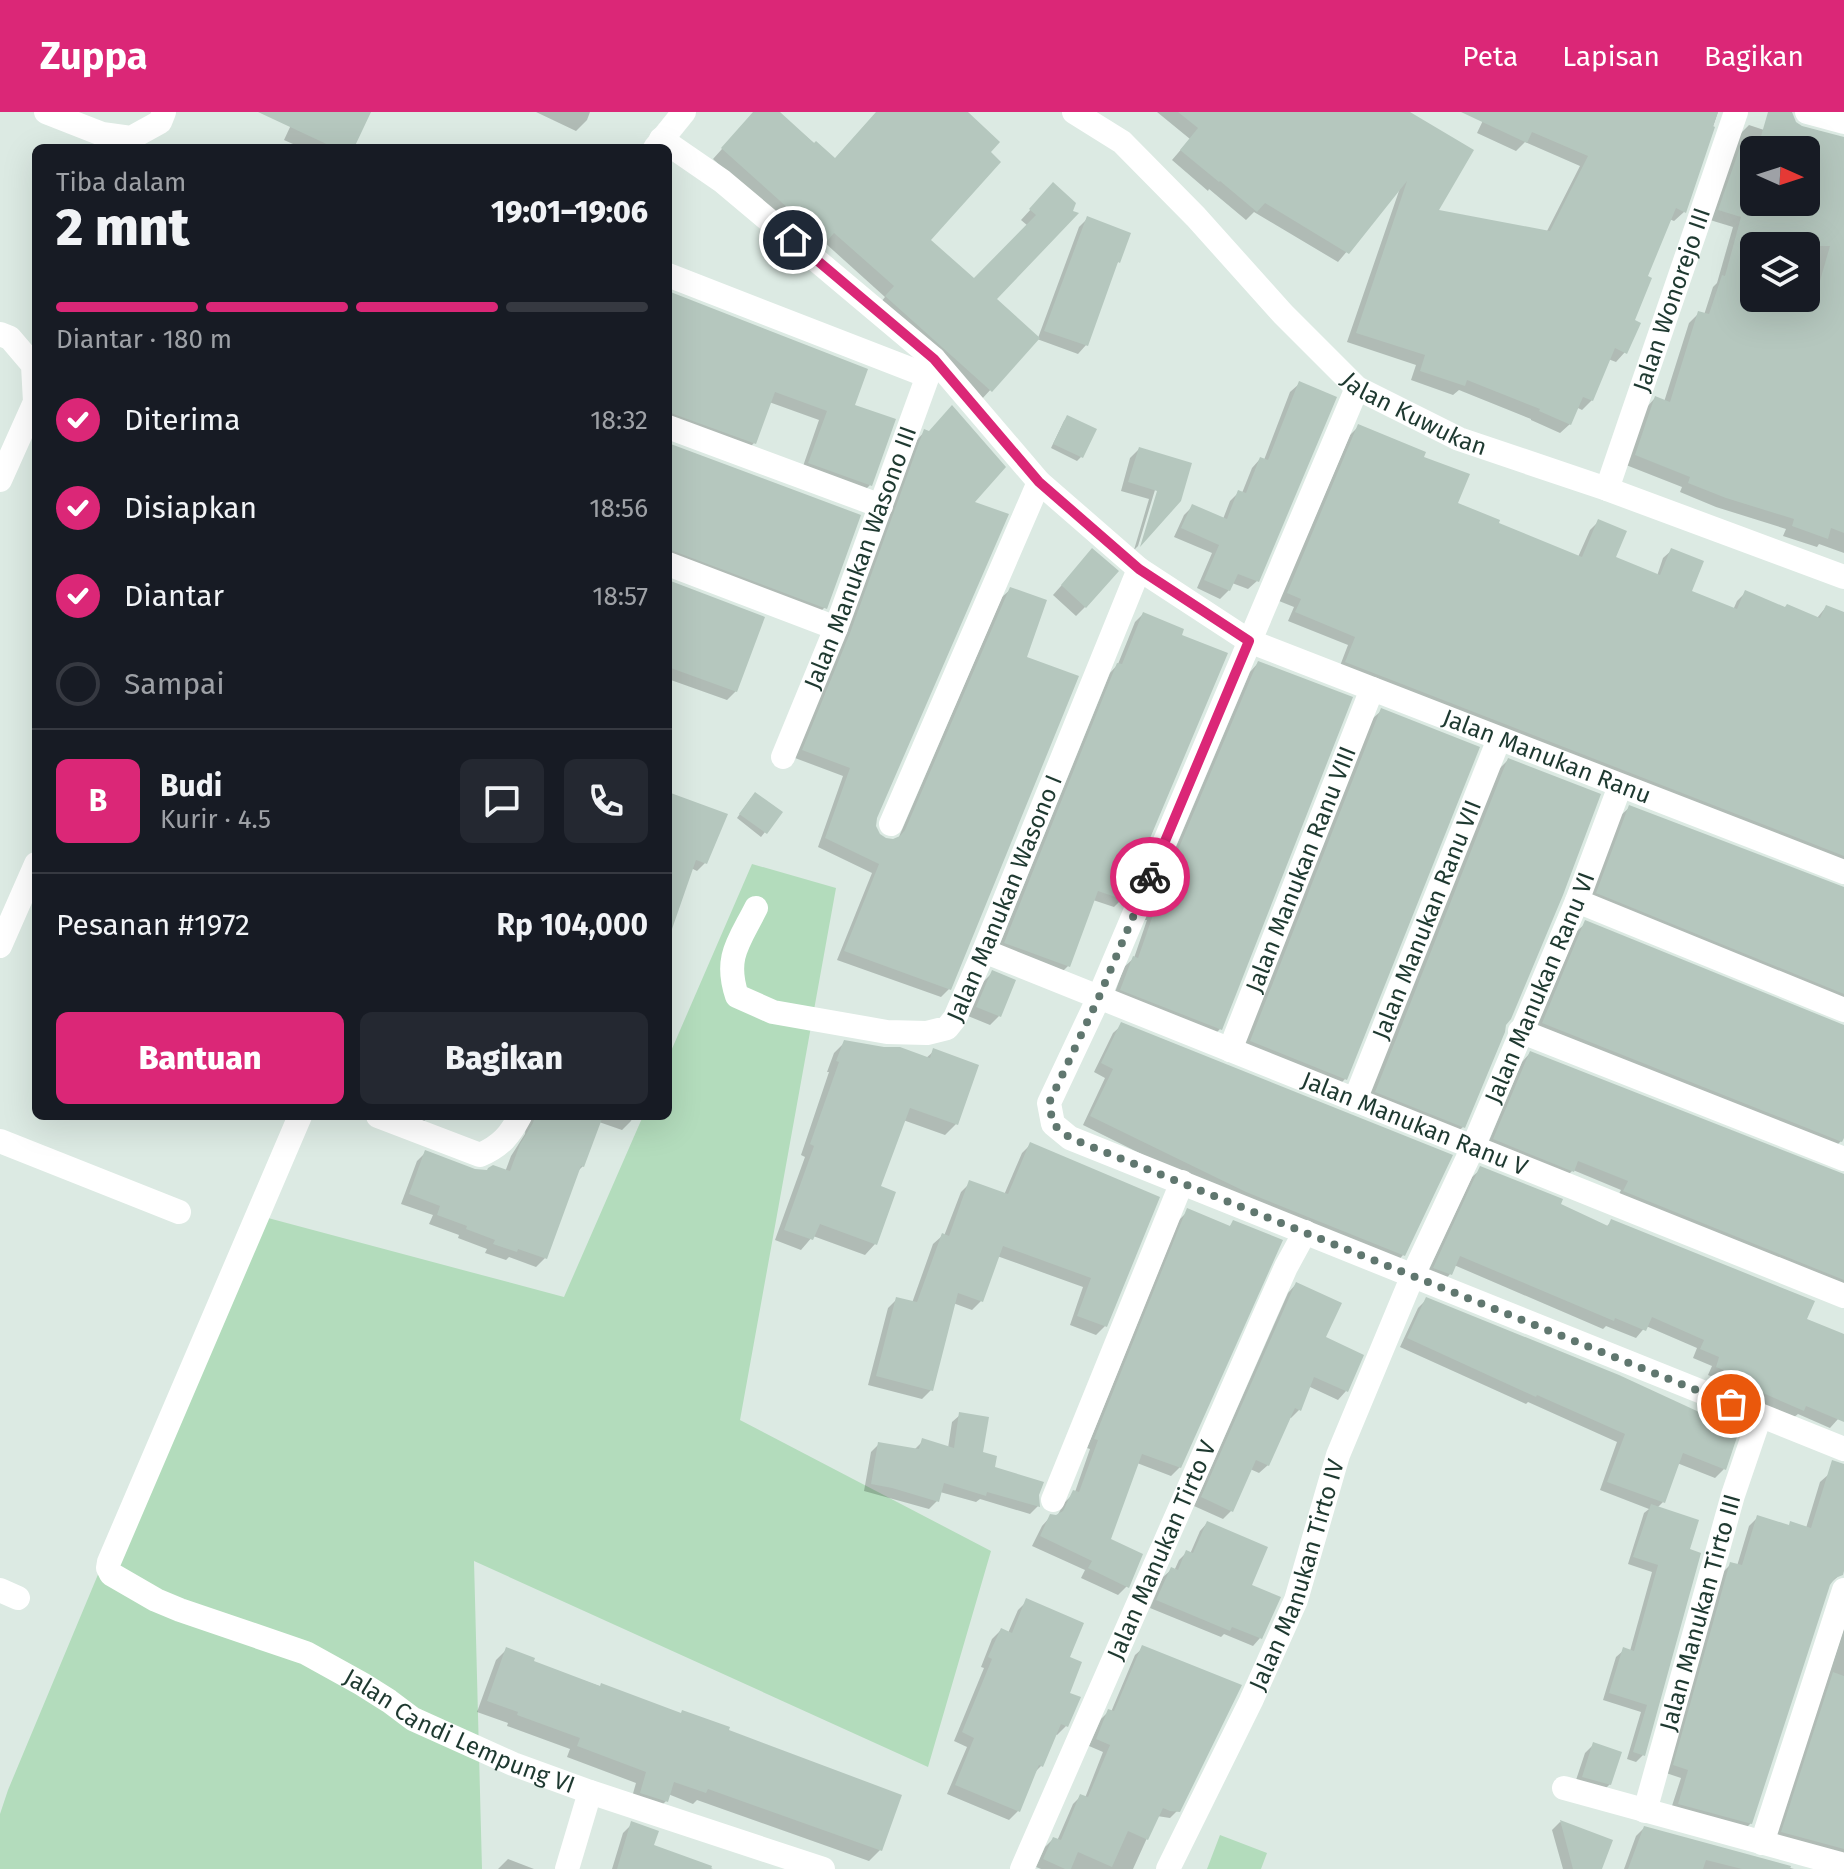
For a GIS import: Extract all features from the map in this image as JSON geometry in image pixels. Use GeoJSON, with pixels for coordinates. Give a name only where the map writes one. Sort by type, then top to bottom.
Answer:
{"type":"FeatureCollection","features":[{"type":"Feature","properties":{"kind":"street"},"geometry":{"type":"LineString","coordinates":[[46,112],[102,134],[131,138],[160,122],[164,112]]}},
{"type":"Feature","properties":{"kind":"street"},"geometry":{"type":"LineString","coordinates":[[658,144],[684,112]]}},
{"type":"Feature","properties":{"kind":"street","name":"Jalan Kuwukan"},"geometry":{"type":"LineString","coordinates":[[1074,112],[1122,142],[1357,388],[1459,439],[1607,489],[1844,577]]}},
{"type":"Feature","properties":{"kind":"street","name":"Jalan Wonorejo III"},"geometry":{"type":"LineString","coordinates":[[1607,489],[1736,112]]}},
{"type":"Feature","properties":{"kind":"street"},"geometry":{"type":"LineString","coordinates":[[1807,112],[1844,122]]}},
{"type":"Feature","properties":{"kind":"street","name":"Jalan Manukan Ranu"},"geometry":{"type":"LineString","coordinates":[[672,152],[722,181],[931,368],[1039,482],[1139,569],[1249,641],[1844,872]]}},
{"type":"Feature","properties":{"kind":"street"},"geometry":{"type":"LineString","coordinates":[[672,276],[931,368]]}},
{"type":"Feature","properties":{"kind":"street"},"geometry":{"type":"LineString","coordinates":[[0,334],[10,338],[32,364]]}},
{"type":"Feature","properties":{"kind":"street","name":"Jalan Manukan Wasono III"},"geometry":{"type":"LineString","coordinates":[[783,757],[836,628],[931,368]]}},
{"type":"Feature","properties":{"kind":"street"},"geometry":{"type":"LineString","coordinates":[[1357,388],[1099,997],[1049,1103],[1053,1124],[1070,1138],[1844,1449]]}},
{"type":"Feature","properties":{"kind":"street"},"geometry":{"type":"LineString","coordinates":[[0,480],[32,409]]}},
{"type":"Feature","properties":{"kind":"street"},"geometry":{"type":"LineString","coordinates":[[672,428],[881,506]]}},
{"type":"Feature","properties":{"kind":"street"},"geometry":{"type":"LineString","coordinates":[[891,824],[1039,482]]}},
{"type":"Feature","properties":{"kind":"street"},"geometry":{"type":"LineString","coordinates":[[672,566],[836,628]]}},
{"type":"Feature","properties":{"kind":"street","name":"Jalan Manukan Wasono I"},"geometry":{"type":"LineString","coordinates":[[756,908],[732,956],[731,978],[737,996],[773,1012],[887,1032],[927,1033],[947,1028],[955,1018],[984,951],[1139,569]]}},
{"type":"Feature","properties":{"kind":"street","name":"Jalan Manukan Ranu VIII"},"geometry":{"type":"LineString","coordinates":[[1230,1050],[1372,689]]}},
{"type":"Feature","properties":{"kind":"street","name":"Jalan Manukan Ranu VII"},"geometry":{"type":"LineString","coordinates":[[1355,1100],[1499,739]]}},
{"type":"Feature","properties":{"kind":"street","name":"Jalan Manukan Ranu VI"},"geometry":{"type":"LineString","coordinates":[[1413,1275],[1473,1147],[1577,901],[1620,786]]}},
{"type":"Feature","properties":{"kind":"street"},"geometry":{"type":"LineString","coordinates":[[0,946],[32,873]]}},
{"type":"Feature","properties":{"kind":"street"},"geometry":{"type":"LineString","coordinates":[[1577,901],[1844,1010]]}},
{"type":"Feature","properties":{"kind":"street","name":"Jalan Manukan Ranu V"},"geometry":{"type":"LineString","coordinates":[[984,951],[1844,1296]]}},
{"type":"Feature","properties":{"kind":"street"},"geometry":{"type":"LineString","coordinates":[[1520,1031],[1844,1159]]}},
{"type":"Feature","properties":{"kind":"street","name":"Jalan Candi Lempung VI"},"geometry":{"type":"LineString","coordinates":[[298,1120],[108,1568],[111,1574],[180,1610],[306,1653],[389,1701],[413,1719],[513,1764],[823,1869]]}},
{"type":"Feature","properties":{"kind":"street"},"geometry":{"type":"LineString","coordinates":[[388,1120],[480,1155],[496,1148],[518,1120]]}},
{"type":"Feature","properties":{"kind":"street"},"geometry":{"type":"LineString","coordinates":[[0,1141],[179,1212]]}},
{"type":"Feature","properties":{"kind":"street"},"geometry":{"type":"LineString","coordinates":[[1053,1500],[1182,1182]]}},
{"type":"Feature","properties":{"kind":"street","name":"Jalan Manukan Tirto V"},"geometry":{"type":"LineString","coordinates":[[1022,1869],[1262,1321],[1305,1232]]}},
{"type":"Feature","properties":{"kind":"street","name":"Jalan Manukan Tirto IV"},"geometry":{"type":"LineString","coordinates":[[1168,1869],[1251,1701],[1296,1600],[1338,1455],[1413,1275]]}},
{"type":"Feature","properties":{"kind":"street","name":"Jalan Manukan Tirto III"},"geometry":{"type":"LineString","coordinates":[[1645,1811],[1733,1495],[1760,1416]]}},
{"type":"Feature","properties":{"kind":"street"},"geometry":{"type":"LineString","coordinates":[[1762,1843],[1844,1590]]}},
{"type":"Feature","properties":{"kind":"street"},"geometry":{"type":"LineString","coordinates":[[1564,1788],[1844,1865]]}},
{"type":"Feature","properties":{"kind":"street"},"geometry":{"type":"LineString","coordinates":[[567,1869],[590,1792]]}},
{"type":"Feature","properties":{"kind":"green space"},"geometry":{"type":"Polygon","coordinates":[[[752,864],[836,888],[740,1420],[991,1551],[928,1767],[474,1561],[482,1869],[0,1869],[0,1814],[8,1790],[249,1213],[564,1297],[641,1120],[672,1120],[672,1049],[752,864]]]}},
{"type":"Feature","properties":{"kind":"green space"},"geometry":{"type":"Polygon","coordinates":[[[1220,1835],[1267,1853],[1261,1869],[1207,1869],[1220,1835]]]}},
{"type":"Feature","properties":{"kind":"building"},"geometry":{"type":"Polygon","coordinates":[[[258,112],[371,112],[356,144],[326,144],[258,112]]]}},
{"type":"Feature","properties":{"kind":"building"},"geometry":{"type":"Polygon","coordinates":[[[753,112],[780,112],[835,158],[876,112],[968,112],[1000,142],[991,152],[1001,162],[931,240],[974,278],[1036,215],[1029,209],[1053,182],[1076,203],[1073,211],[1079,213],[997,299],[1040,338],[992,392],[885,296],[894,286],[834,233],[823,246],[795,223],[799,218],[721,148],[753,112]]]}},
{"type":"Feature","properties":{"kind":"building"},"geometry":{"type":"Polygon","coordinates":[[[1178,112],[1410,112],[1474,150],[1439,210],[1550,231],[1588,156],[1532,132],[1527,143],[1461,112],[1718,112],[1686,213],[1676,208],[1648,276],[1652,278],[1635,320],[1641,323],[1627,354],[1615,348],[1593,401],[1583,397],[1571,425],[1467,380],[1465,386],[1420,371],[1425,355],[1356,333],[1407,181],[1349,254],[1265,203],[1257,212],[1180,150],[1198,128],[1178,112]]]}},
{"type":"Feature","properties":{"kind":"building"},"geometry":{"type":"Polygon","coordinates":[[[1768,112],[1792,112],[1796,122],[1802,126],[1844,137],[1844,533],[1831,528],[1828,539],[1792,526],[1794,519],[1688,483],[1690,477],[1635,455],[1655,396],[1670,402],[1698,311],[1709,314],[1722,275],[1725,276],[1741,217],[1718,210],[1740,148],[1740,216],[1820,216],[1820,136],[1761,136],[1768,112]]]}},
{"type":"Feature","properties":{"kind":"building"},"geometry":{"type":"Polygon","coordinates":[[[1087,216],[1131,233],[1088,346],[1044,331],[1087,216]]]}},
{"type":"Feature","properties":{"kind":"building"},"geometry":{"type":"Polygon","coordinates":[[[672,293],[868,369],[855,405],[896,419],[872,486],[808,463],[827,411],[775,392],[756,444],[672,413],[672,293]]]}},
{"type":"Feature","properties":{"kind":"building"},"geometry":{"type":"Polygon","coordinates":[[[1299,381],[1337,397],[1259,582],[1238,574],[1230,591],[1204,580],[1219,545],[1181,528],[1192,504],[1227,519],[1238,490],[1246,493],[1260,457],[1268,460],[1299,381]]]}},
{"type":"Feature","properties":{"kind":"building"},"geometry":{"type":"Polygon","coordinates":[[[952,405],[1006,467],[975,502],[1009,514],[877,818],[876,826],[880,834],[893,839],[905,830],[1010,587],[1047,600],[1027,657],[1079,676],[951,990],[844,951],[879,864],[825,838],[850,768],[802,750],[850,633],[924,429],[929,431],[952,405]]]}},
{"type":"Feature","properties":{"kind":"building"},"geometry":{"type":"Polygon","coordinates":[[[1067,415],[1097,429],[1083,458],[1053,444],[1067,415]]]}},
{"type":"Feature","properties":{"kind":"building"},"geometry":{"type":"Polygon","coordinates":[[[1358,424],[1426,452],[1424,457],[1470,474],[1458,503],[1582,557],[1598,519],[1627,531],[1616,557],[1660,575],[1671,548],[1704,561],[1692,591],[1737,609],[1745,590],[1820,618],[1826,605],[1844,612],[1844,856],[1345,662],[1355,637],[1295,612],[1301,599],[1287,593],[1358,424]]]}},
{"type":"Feature","properties":{"kind":"building"},"geometry":{"type":"Polygon","coordinates":[[[672,444],[861,515],[827,609],[672,551],[672,444]]]}},
{"type":"Feature","properties":{"kind":"building"},"geometry":{"type":"Polygon","coordinates":[[[1139,447],[1192,463],[1181,501],[1140,547],[1157,491],[1128,482],[1139,447]]]}},
{"type":"Feature","properties":{"kind":"building"},"geometry":{"type":"Polygon","coordinates":[[[1092,548],[1119,571],[1086,608],[1061,585],[1092,548]]]}},
{"type":"Feature","properties":{"kind":"building"},"geometry":{"type":"Polygon","coordinates":[[[672,582],[765,617],[737,692],[672,668],[672,582]]]}},
{"type":"Feature","properties":{"kind":"building"},"geometry":{"type":"Polygon","coordinates":[[[1143,612],[1184,629],[1182,635],[1228,653],[1124,900],[1098,891],[1070,967],[1004,943],[1117,663],[1122,664],[1143,612]]]}},
{"type":"Feature","properties":{"kind":"building"},"geometry":{"type":"Polygon","coordinates":[[[1258,661],[1353,697],[1222,1030],[1120,990],[1133,956],[1138,958],[1152,911],[1258,661]]]}},
{"type":"Feature","properties":{"kind":"building"},"geometry":{"type":"Polygon","coordinates":[[[1381,708],[1480,747],[1347,1080],[1250,1041],[1381,708]]]}},
{"type":"Feature","properties":{"kind":"building"},"geometry":{"type":"Polygon","coordinates":[[[1508,758],[1601,794],[1563,895],[1465,1128],[1375,1092],[1508,758]]]}},
{"type":"Feature","properties":{"kind":"building"},"geometry":{"type":"Polygon","coordinates":[[[755,792],[783,812],[767,834],[739,814],[755,792]]]}},
{"type":"Feature","properties":{"kind":"building"},"geometry":{"type":"Polygon","coordinates":[[[672,793],[728,814],[707,864],[696,860],[672,929],[672,793]]]}},
{"type":"Feature","properties":{"kind":"building"},"geometry":{"type":"Polygon","coordinates":[[[1629,805],[1844,887],[1844,994],[1596,893],[1629,805]]]}},
{"type":"Feature","properties":{"kind":"building"},"geometry":{"type":"Polygon","coordinates":[[[1585,920],[1844,1025],[1842,1142],[1542,1023],[1585,920]]]}},
{"type":"Feature","properties":{"kind":"building"},"geometry":{"type":"Polygon","coordinates":[[[992,970],[1016,980],[1001,1017],[976,1007],[992,970]]]}},
{"type":"Feature","properties":{"kind":"building"},"geometry":{"type":"Polygon","coordinates":[[[1121,1022],[1453,1155],[1405,1256],[1246,1192],[1090,1116],[1113,1069],[1101,1063],[1121,1022]]]}},
{"type":"Feature","properties":{"kind":"building"},"geometry":{"type":"Polygon","coordinates":[[[844,1040],[900,1047],[930,1058],[933,1048],[979,1065],[958,1125],[910,1108],[881,1186],[896,1192],[877,1245],[820,1224],[813,1240],[784,1230],[814,1146],[810,1144],[844,1040]]]}},
{"type":"Feature","properties":{"kind":"building"},"geometry":{"type":"Polygon","coordinates":[[[1530,1051],[1844,1174],[1844,1280],[1623,1191],[1628,1181],[1578,1161],[1574,1172],[1493,1139],[1530,1051]]]}},
{"type":"Feature","properties":{"kind":"building"},"geometry":{"type":"Polygon","coordinates":[[[534,1120],[602,1120],[547,1259],[493,1244],[495,1240],[437,1215],[440,1206],[409,1194],[425,1150],[475,1169],[487,1170],[493,1165],[510,1171],[520,1144],[534,1120]]]}},
{"type":"Feature","properties":{"kind":"building"},"geometry":{"type":"Polygon","coordinates":[[[1030,1142],[1160,1197],[1107,1327],[1077,1316],[1091,1278],[1003,1246],[983,1302],[958,1293],[933,1391],[876,1376],[896,1297],[917,1302],[942,1233],[949,1236],[969,1180],[1008,1194],[1030,1142]]]}},
{"type":"Feature","properties":{"kind":"building"},"geometry":{"type":"Polygon","coordinates":[[[1480,1166],[1563,1199],[1561,1204],[1608,1226],[1611,1219],[1815,1301],[1807,1319],[1844,1334],[1844,1422],[1806,1406],[1804,1411],[1742,1384],[1744,1378],[1716,1367],[1719,1357],[1700,1349],[1704,1340],[1652,1317],[1646,1331],[1615,1318],[1614,1321],[1460,1256],[1452,1275],[1433,1268],[1480,1166]]]}},
{"type":"Feature","properties":{"kind":"building"},"geometry":{"type":"Polygon","coordinates":[[[1187,1208],[1230,1226],[1233,1220],[1283,1240],[1181,1468],[1142,1454],[1111,1539],[1143,1554],[1129,1588],[1088,1568],[1092,1561],[1040,1536],[1050,1514],[1063,1511],[1073,1490],[1079,1492],[1098,1440],[1094,1439],[1187,1208]]]}},
{"type":"Feature","properties":{"kind":"building"},"geometry":{"type":"Polygon","coordinates":[[[1296,1282],[1342,1303],[1326,1337],[1364,1355],[1348,1392],[1314,1377],[1301,1411],[1295,1408],[1269,1466],[1256,1460],[1233,1512],[1201,1497],[1296,1282]]]}},
{"type":"Feature","properties":{"kind":"building"},"geometry":{"type":"Polygon","coordinates":[[[1426,1297],[1619,1375],[1725,1424],[1738,1434],[1726,1470],[1683,1453],[1665,1503],[1607,1482],[1625,1434],[1407,1338],[1426,1297]]]}},
{"type":"Feature","properties":{"kind":"building"},"geometry":{"type":"Polygon","coordinates":[[[959,1412],[989,1417],[983,1452],[997,1456],[995,1467],[1044,1482],[1039,1495],[1040,1507],[987,1492],[986,1496],[944,1483],[939,1502],[871,1484],[878,1442],[919,1449],[922,1438],[954,1448],[959,1412]]]}},
{"type":"Feature","properties":{"kind":"building"},"geometry":{"type":"Polygon","coordinates":[[[1832,1460],[1844,1464],[1844,1571],[1830,1585],[1752,1824],[1678,1804],[1688,1770],[1673,1765],[1730,1562],[1742,1565],[1757,1515],[1811,1528],[1832,1460]]]}},
{"type":"Feature","properties":{"kind":"building"},"geometry":{"type":"Polygon","coordinates":[[[1651,1504],[1699,1520],[1690,1549],[1701,1553],[1645,1756],[1633,1752],[1647,1705],[1609,1693],[1623,1647],[1634,1651],[1658,1565],[1633,1557],[1651,1504]]]}},
{"type":"Feature","properties":{"kind":"building"},"geometry":{"type":"Polygon","coordinates":[[[1207,1521],[1268,1547],[1252,1585],[1281,1597],[1262,1639],[1232,1627],[1230,1631],[1156,1600],[1171,1567],[1178,1570],[1186,1550],[1193,1553],[1207,1521]]]}},
{"type":"Feature","properties":{"kind":"building"},"geometry":{"type":"Polygon","coordinates":[[[1026,1598],[1084,1623],[1070,1657],[1082,1662],[1070,1693],[1081,1697],[1068,1727],[1061,1724],[1043,1767],[1039,1765],[1020,1812],[955,1785],[974,1738],[962,1732],[992,1659],[988,1657],[1001,1628],[1012,1633],[1026,1598]]]}},
{"type":"Feature","properties":{"kind":"building"},"geometry":{"type":"Polygon","coordinates":[[[1142,1645],[1242,1685],[1180,1812],[1163,1808],[1148,1840],[1128,1831],[1112,1867],[1078,1852],[1071,1869],[1065,1869],[1043,1859],[1053,1837],[1061,1840],[1080,1794],[1088,1797],[1110,1745],[1096,1739],[1108,1709],[1114,1711],[1142,1645]]]}},
{"type":"Feature","properties":{"kind":"building"},"geometry":{"type":"Polygon","coordinates":[[[506,1647],[600,1686],[601,1683],[681,1713],[682,1710],[730,1727],[729,1730],[902,1795],[882,1851],[708,1789],[706,1793],[674,1782],[668,1802],[640,1793],[646,1772],[577,1746],[580,1738],[487,1701],[506,1647]]]}},
{"type":"Feature","properties":{"kind":"building"},"geometry":{"type":"Polygon","coordinates":[[[1833,1672],[1844,1676],[1844,1849],[1781,1832],[1833,1672]]]}},
{"type":"Feature","properties":{"kind":"building"},"geometry":{"type":"Polygon","coordinates":[[[1593,1742],[1622,1752],[1611,1785],[1582,1777],[1593,1742]]]}},
{"type":"Feature","properties":{"kind":"building"},"geometry":{"type":"Polygon","coordinates":[[[1560,1820],[1613,1840],[1602,1869],[1573,1869],[1560,1820]]]}},
{"type":"Feature","properties":{"kind":"building"},"geometry":{"type":"Polygon","coordinates":[[[631,1821],[659,1831],[654,1845],[712,1866],[711,1869],[617,1869],[631,1821]]]}},
{"type":"Feature","properties":{"kind":"building"},"geometry":{"type":"Polygon","coordinates":[[[1644,1826],[1791,1866],[1790,1869],[1742,1869],[1706,1860],[1703,1869],[1628,1869],[1644,1826]]]}},
{"type":"Feature","properties":{"kind":"way so far"},"geometry":{"type":"LineString","coordinates":[[1150,877],[1049,1103],[1053,1124],[1070,1138],[1731,1404]]}},
{"type":"Feature","properties":{"kind":"route"},"geometry":{"type":"LineString","coordinates":[[793,240],[934,359],[1039,482],[1139,569],[1249,641],[1150,877]]}}]}
